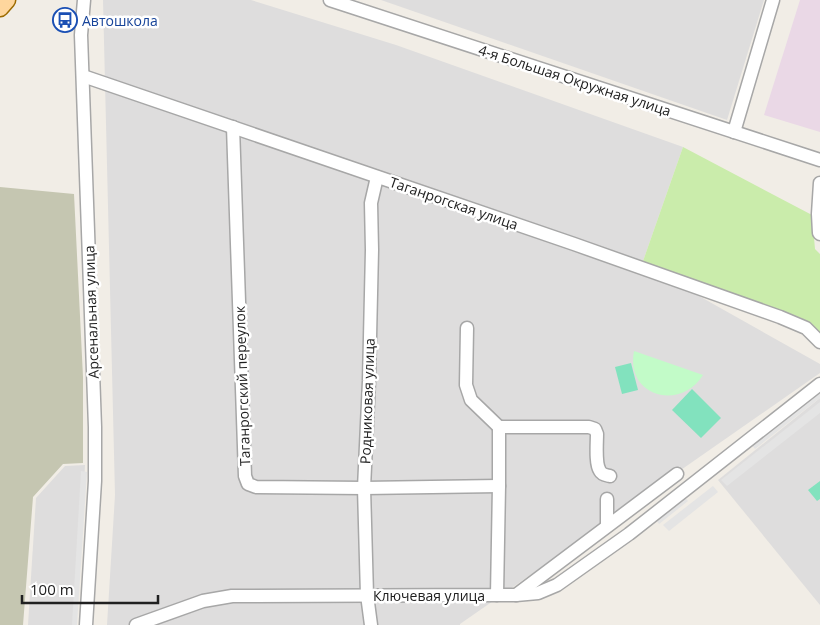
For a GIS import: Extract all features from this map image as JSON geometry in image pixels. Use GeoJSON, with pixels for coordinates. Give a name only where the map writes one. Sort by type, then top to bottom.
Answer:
{"type":"FeatureCollection","features":[{"type":"Feature","properties":{"kind":"main road"},"geometry":{"type":"LineString","coordinates":[[0,8],[6,0]]}},
{"type":"Feature","properties":{"kind":"street","name":"Арсенальная улица"},"geometry":{"type":"LineString","coordinates":[[84,0],[81,29],[96,427],[95,481],[86,625]]}},
{"type":"Feature","properties":{"kind":"street","name":"4-я Большая Окружная улица"},"geometry":{"type":"LineString","coordinates":[[330,0],[820,160]]}},
{"type":"Feature","properties":{"kind":"street"},"geometry":{"type":"LineString","coordinates":[[734,132],[773,0]]}},
{"type":"Feature","properties":{"kind":"street","name":"Таганрогская улица"},"geometry":{"type":"LineString","coordinates":[[83,76],[574,244],[780,317],[806,328],[820,342]]}},
{"type":"Feature","properties":{"kind":"street","name":"Таганрогский переулок"},"geometry":{"type":"LineString","coordinates":[[234,127],[245,476],[248,484],[256,487],[364,488],[499,486]]}},
{"type":"Feature","properties":{"kind":"street","name":"Родниковая улица"},"geometry":{"type":"LineString","coordinates":[[372,625],[367,595],[364,488],[372,250],[371,203],[377,177]]}},
{"type":"Feature","properties":{"kind":"street"},"geometry":{"type":"LineString","coordinates":[[820,183],[818,214],[820,234]]}},
{"type":"Feature","properties":{"kind":"street"},"geometry":{"type":"LineString","coordinates":[[467,328],[466,385],[472,400],[499,427],[589,427],[595,429],[597,434],[598,466],[600,472],[610,476]]}},
{"type":"Feature","properties":{"kind":"street"},"geometry":{"type":"LineString","coordinates":[[497,595],[516,596],[538,593],[558,585],[629,534],[820,384]]}},
{"type":"Feature","properties":{"kind":"street","name":"Ключевая улица"},"geometry":{"type":"LineString","coordinates":[[136,625],[203,601],[232,596],[497,595],[499,427]]}},
{"type":"Feature","properties":{"kind":"street"},"geometry":{"type":"LineString","coordinates":[[516,596],[677,474]]}},
{"type":"Feature","properties":{"kind":"street"},"geometry":{"type":"LineString","coordinates":[[607,499],[607,526]]}},
{"type":"Feature","properties":{"kind":"shaded area"},"geometry":{"type":"Polygon","coordinates":[[[103,0],[251,0],[396,45],[683,147],[642,264],[820,364],[820,373],[460,625],[107,625],[115,495],[103,0]]]}},
{"type":"Feature","properties":{"kind":"shaded area"},"geometry":{"type":"Polygon","coordinates":[[[381,0],[764,0],[727,120],[381,0]]]}},
{"type":"Feature","properties":{"kind":"shaded area"},"geometry":{"type":"Polygon","coordinates":[[[800,0],[820,0],[820,132],[764,115],[800,0]]]}},
{"type":"Feature","properties":{"kind":"shaded area"},"geometry":{"type":"Polygon","coordinates":[[[0,187],[74,194],[83,377],[83,463],[63,464],[33,497],[23,625],[0,625],[0,187]]]}},
{"type":"Feature","properties":{"kind":"shaded area"},"geometry":{"type":"Polygon","coordinates":[[[820,387],[820,398],[755,449],[750,443],[820,387]]]}},
{"type":"Feature","properties":{"kind":"shaded area"},"geometry":{"type":"Polygon","coordinates":[[[820,398],[820,605],[718,480],[820,398]]]}},
{"type":"Feature","properties":{"kind":"shaded area"},"geometry":{"type":"Polygon","coordinates":[[[820,402],[820,413],[727,486],[721,480],[820,402]]]}},
{"type":"Feature","properties":{"kind":"shaded area"},"geometry":{"type":"Polygon","coordinates":[[[85,465],[76,625],[28,625],[36,498],[65,466],[85,465]]]}},
{"type":"Feature","properties":{"kind":"shaded area"},"geometry":{"type":"Polygon","coordinates":[[[81,471],[87,472],[77,625],[72,625],[81,471]]]}},
{"type":"Feature","properties":{"kind":"shaded area"},"geometry":{"type":"Polygon","coordinates":[[[713,486],[718,492],[669,531],[663,525],[713,486]]]}},
{"type":"Feature","properties":{"kind":"shaded area"},"geometry":{"type":"Polygon","coordinates":[[[683,495],[688,501],[659,524],[654,517],[683,495]]]}},
{"type":"Feature","properties":{"kind":"green space"},"geometry":{"type":"Polygon","coordinates":[[[683,147],[812,215],[815,249],[820,254],[820,335],[801,318],[642,264],[683,147]]]}},
{"type":"Feature","properties":{"kind":"green space"},"geometry":{"type":"Polygon","coordinates":[[[634,351],[703,375],[693,386],[681,393],[669,396],[656,394],[646,388],[638,379],[633,366],[634,351]]]}},
{"type":"Feature","properties":{"kind":"green space"},"geometry":{"type":"Polygon","coordinates":[[[631,363],[638,390],[622,394],[615,367],[631,363]]]}},
{"type":"Feature","properties":{"kind":"green space"},"geometry":{"type":"Polygon","coordinates":[[[692,389],[721,418],[701,438],[672,410],[692,389]]]}},
{"type":"Feature","properties":{"kind":"green space"},"geometry":{"type":"Polygon","coordinates":[[[820,481],[820,499],[817,501],[808,490],[820,481]]]}},
{"type":"Feature","properties":{"kind":"place","name":"Автошкола"},"geometry":{"type":"Point","coordinates":[65,20]}}]}
